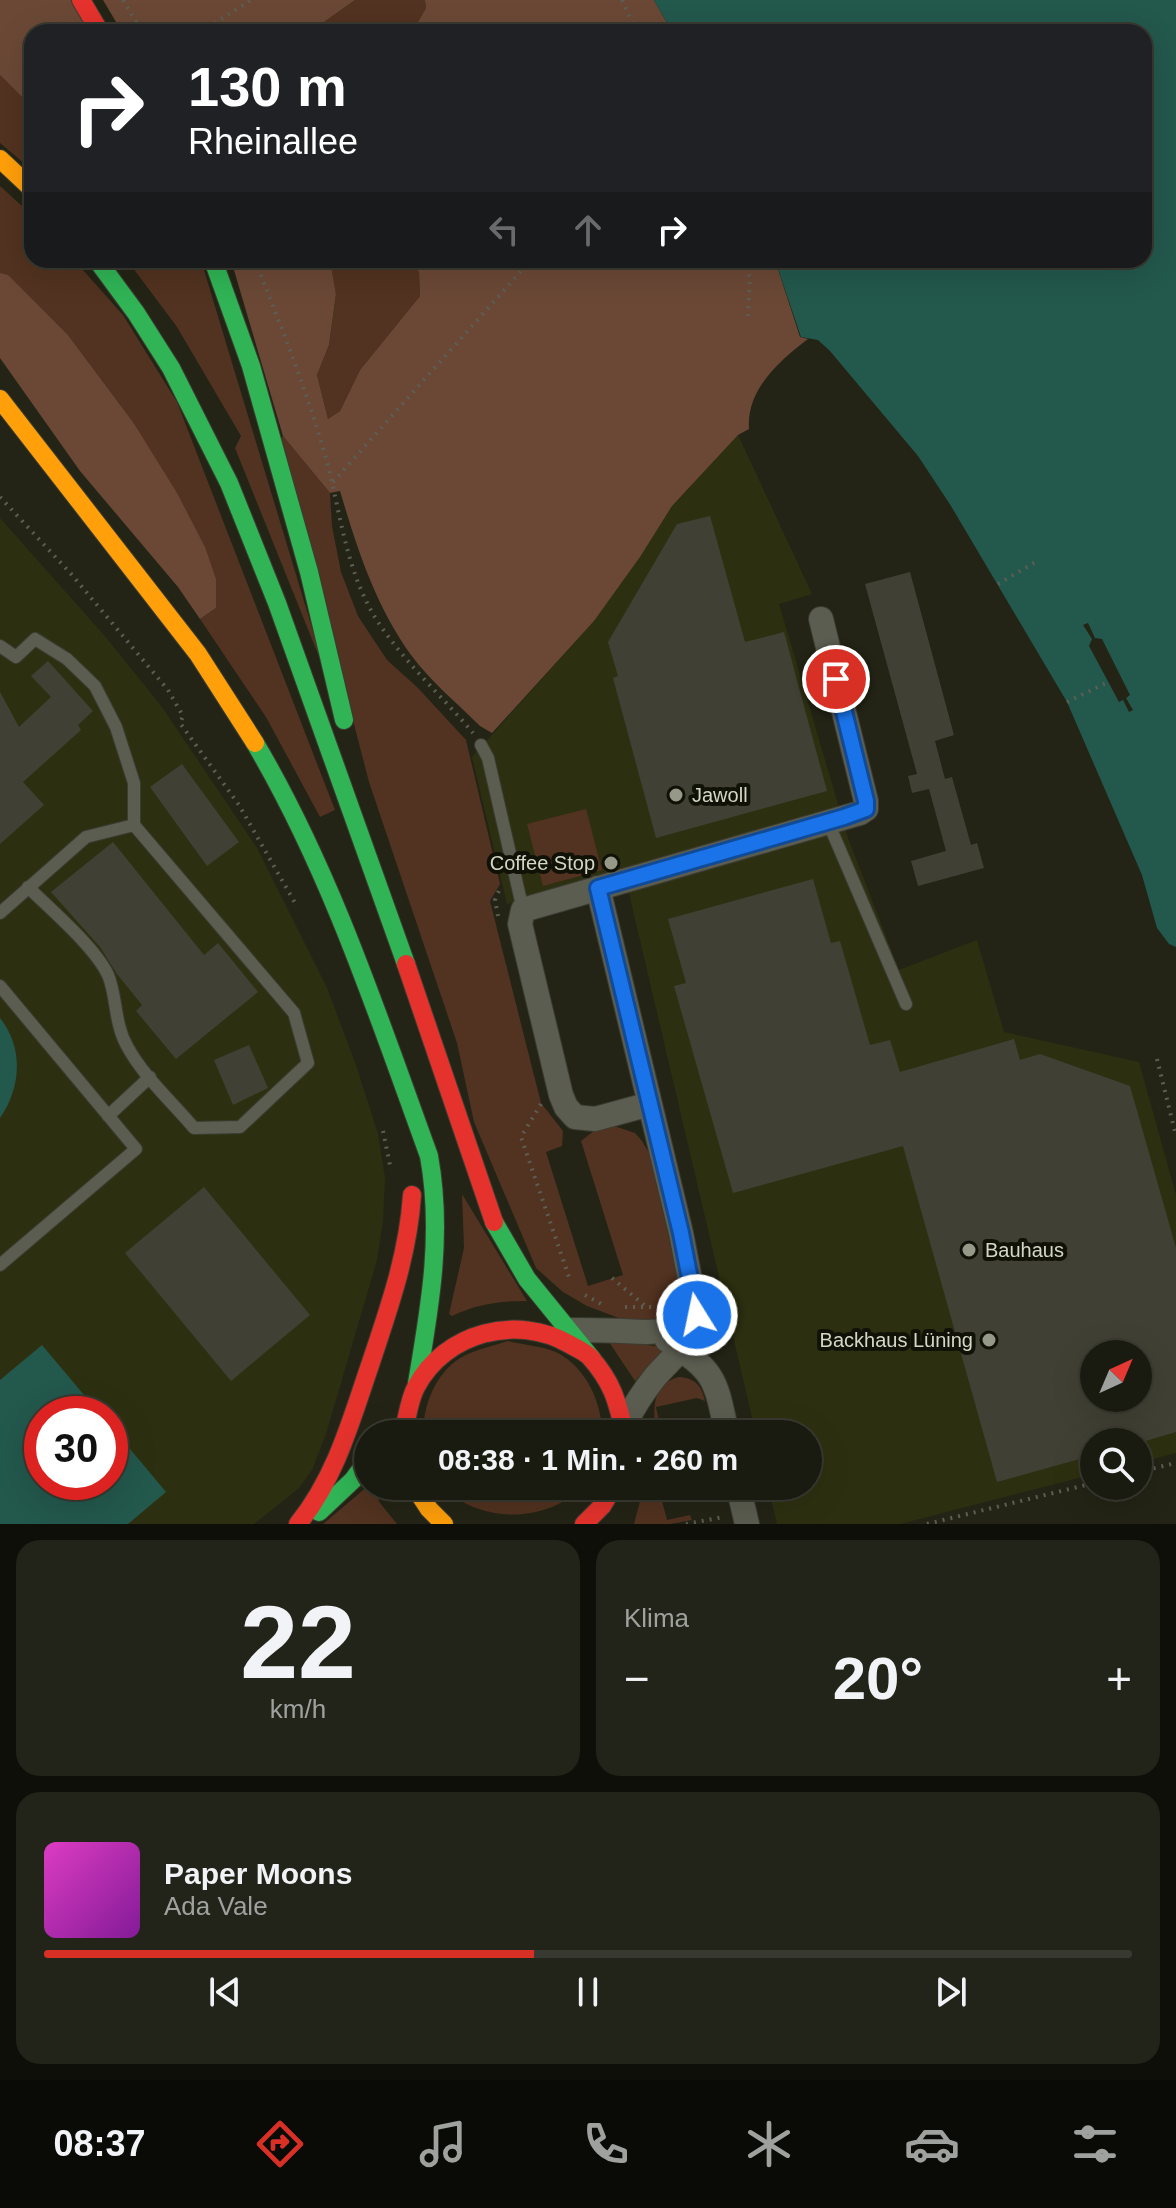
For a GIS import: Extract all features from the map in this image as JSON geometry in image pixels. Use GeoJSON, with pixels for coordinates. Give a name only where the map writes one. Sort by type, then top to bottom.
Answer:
{"type":"FeatureCollection","features":[{"type":"Feature","properties":{"kind":"main road"},"geometry":{"type":"LineString","coordinates":[[81,0],[95,24]]}},
{"type":"Feature","properties":{"kind":"main road"},"geometry":{"type":"LineString","coordinates":[[0,159],[24,182]]}},
{"type":"Feature","properties":{"kind":"main road"},"geometry":{"type":"LineString","coordinates":[[103,268],[148,330],[220,460],[249,526],[334,760],[359,846],[496,1229],[527,1279],[614,1389],[622,1420]]}},
{"type":"Feature","properties":{"kind":"main road"},"geometry":{"type":"LineString","coordinates":[[216,268],[251,366],[325,636],[345,724],[334,760]]}},
{"type":"Feature","properties":{"kind":"main road"},"geometry":{"type":"LineString","coordinates":[[0,399],[54,473],[174,620],[225,695],[323,862],[429,1156],[438,1201],[438,1243],[415,1388],[407,1420]]}},
{"type":"Feature","properties":{"kind":"main road"},"geometry":{"type":"LineString","coordinates":[[94,550],[176,638],[250,737]]}},
{"type":"Feature","properties":{"kind":"main road"},"geometry":{"type":"LineString","coordinates":[[301,1524],[336,1467],[403,1265],[411,1206],[412,1169],[407,1117],[393,1059]]}},
{"type":"Feature","properties":{"kind":"main road"},"geometry":{"type":"LineString","coordinates":[[395,1420],[443,1353],[468,1337],[496,1328],[532,1328],[558,1336],[592,1359]]}},
{"type":"Feature","properties":{"kind":"main road"},"geometry":{"type":"LineString","coordinates":[[301,1524],[342,1492],[354,1477]]}},
{"type":"Feature","properties":{"kind":"main road"},"geometry":{"type":"LineString","coordinates":[[423,1500],[444,1524]]}},
{"type":"Feature","properties":{"kind":"main road"},"geometry":{"type":"LineString","coordinates":[[584,1524],[604,1500]]}},
{"type":"Feature","properties":{"kind":"main road"},"geometry":{"type":"LineString","coordinates":[[612,1500],[613,1522]]}},
{"type":"Feature","properties":{"kind":"street"},"geometry":{"type":"LineString","coordinates":[[650,1104],[595,1119],[575,1117],[566,1107],[520,924],[523,910],[866,809],[821,619]]}},
{"type":"Feature","properties":{"kind":"street"},"geometry":{"type":"LineString","coordinates":[[598,888],[693,1287],[696,1323],[681,1350],[644,1391],[629,1420]]}},
{"type":"Feature","properties":{"kind":"street"},"geometry":{"type":"LineString","coordinates":[[532,1328],[657,1333],[669,1328],[681,1316],[693,1287]]}},
{"type":"Feature","properties":{"kind":"street"},"geometry":{"type":"LineString","coordinates":[[657,1333],[704,1367],[712,1378],[723,1420]]}},
{"type":"Feature","properties":{"kind":"lane"},"geometry":{"type":"LineString","coordinates":[[0,646],[16,657],[35,639],[67,659],[95,686],[116,727],[134,783],[134,825],[294,1013],[308,1063],[240,1127],[194,1128],[127,1046],[114,1012],[113,990],[95,955],[28,887]]}},
{"type":"Feature","properties":{"kind":"lane"},"geometry":{"type":"LineString","coordinates":[[481,745],[488,758],[523,910]]}},
{"type":"Feature","properties":{"kind":"lane"},"geometry":{"type":"LineString","coordinates":[[828,822],[906,1004]]}},
{"type":"Feature","properties":{"kind":"lane"},"geometry":{"type":"LineString","coordinates":[[0,913],[86,837],[134,825]]}},
{"type":"Feature","properties":{"kind":"lane"},"geometry":{"type":"LineString","coordinates":[[0,986],[136,1149],[0,1265]]}},
{"type":"Feature","properties":{"kind":"lane"},"geometry":{"type":"LineString","coordinates":[[108,1116],[150,1077]]}},
{"type":"Feature","properties":{"kind":"path"},"geometry":{"type":"LineString","coordinates":[[123,0],[137,24]]}},
{"type":"Feature","properties":{"kind":"path"},"geometry":{"type":"LineString","coordinates":[[214,24],[251,0]]}},
{"type":"Feature","properties":{"kind":"path"},"geometry":{"type":"LineString","coordinates":[[622,0],[633,24]]}},
{"type":"Feature","properties":{"kind":"path"},"geometry":{"type":"LineString","coordinates":[[258,268],[297,367],[333,482],[348,555],[378,621],[432,690],[481,745]]}},
{"type":"Feature","properties":{"kind":"path"},"geometry":{"type":"LineString","coordinates":[[333,482],[524,268]]}},
{"type":"Feature","properties":{"kind":"path"},"geometry":{"type":"LineString","coordinates":[[746,268],[750,277],[748,316]]}},
{"type":"Feature","properties":{"kind":"path"},"geometry":{"type":"LineString","coordinates":[[0,497],[72,575],[168,690],[183,716],[180,723],[239,805],[296,904]]}},
{"type":"Feature","properties":{"kind":"path"},"geometry":{"type":"LineString","coordinates":[[998,584],[1037,561]]}},
{"type":"Feature","properties":{"kind":"path"},"geometry":{"type":"LineString","coordinates":[[1067,702],[1108,682]]}},
{"type":"Feature","properties":{"kind":"path"},"geometry":{"type":"LineString","coordinates":[[495,900],[498,915]]}},
{"type":"Feature","properties":{"kind":"path"},"geometry":{"type":"LineString","coordinates":[[1157,1059],[1176,1136]]}},
{"type":"Feature","properties":{"kind":"path"},"geometry":{"type":"LineString","coordinates":[[539,1091],[541,1103],[521,1137],[574,1288]]}},
{"type":"Feature","properties":{"kind":"path"},"geometry":{"type":"LineString","coordinates":[[612,1278],[645,1305]]}},
{"type":"Feature","properties":{"kind":"path"},"geometry":{"type":"LineString","coordinates":[[582,1293],[611,1309]]}},
{"type":"Feature","properties":{"kind":"path"},"geometry":{"type":"LineString","coordinates":[[624,1307],[645,1305],[669,1311]]}},
{"type":"Feature","properties":{"kind":"path"},"geometry":{"type":"LineString","coordinates":[[1152,1469],[1176,1463]]}},
{"type":"Feature","properties":{"kind":"path"},"geometry":{"type":"LineString","coordinates":[[927,1524],[1080,1486]]}},
{"type":"Feature","properties":{"kind":"path"},"geometry":{"type":"LineString","coordinates":[[686,1524],[740,1519]]}},
{"type":"Feature","properties":{"kind":"shaded area"},"geometry":{"type":"Polygon","coordinates":[[[0,0],[73,0],[85,24],[24,24],[24,99],[0,75],[0,0]]]}},
{"type":"Feature","properties":{"kind":"shaded area"},"geometry":{"type":"Polygon","coordinates":[[[103,0],[355,0],[321,24],[117,24],[103,0]]]}},
{"type":"Feature","properties":{"kind":"shaded area"},"geometry":{"type":"Polygon","coordinates":[[[355,0],[425,0],[426,8],[418,24],[321,24],[355,0]]]}},
{"type":"Feature","properties":{"kind":"shaded area"},"geometry":{"type":"Polygon","coordinates":[[[425,0],[654,0],[668,24],[417,24],[426,8],[425,0]]]}},
{"type":"Feature","properties":{"kind":"shaded area"},"geometry":{"type":"Polygon","coordinates":[[[0,75],[24,99],[24,163],[0,143],[0,75]]]}},
{"type":"Feature","properties":{"kind":"shaded area"},"geometry":{"type":"Polygon","coordinates":[[[0,186],[24,208],[24,268],[81,268],[123,315],[177,402],[335,810],[320,817],[266,717],[200,619],[216,608],[133,422],[68,335],[8,276],[0,273],[0,186]]]}},
{"type":"Feature","properties":{"kind":"shaded area"},"geometry":{"type":"Polygon","coordinates":[[[133,268],[203,268],[326,674],[235,448],[241,436],[177,327],[133,268]]]}},
{"type":"Feature","properties":{"kind":"shaded area"},"geometry":{"type":"Polygon","coordinates":[[[233,268],[331,268],[336,294],[329,345],[317,375],[328,419],[340,411],[360,370],[420,296],[419,272],[416,268],[778,268],[800,337],[808,339],[766,378],[753,402],[749,429],[738,435],[672,506],[594,621],[492,733],[480,726],[444,692],[411,655],[377,596],[360,555],[340,491],[330,493],[283,436],[233,268]]]}},
{"type":"Feature","properties":{"kind":"shaded area"},"geometry":{"type":"Polygon","coordinates":[[[331,268],[416,268],[419,272],[420,296],[360,370],[340,411],[328,419],[317,375],[329,345],[336,295],[331,268]]]}},
{"type":"Feature","properties":{"kind":"shaded area"},"geometry":{"type":"Polygon","coordinates":[[[0,273],[8,275],[68,335],[133,422],[177,493],[205,547],[216,579],[216,608],[200,619],[178,587],[80,471],[0,358],[0,273]]]}},
{"type":"Feature","properties":{"kind":"shaded area"},"geometry":{"type":"Polygon","coordinates":[[[738,435],[812,594],[779,604],[848,838],[899,970],[977,940],[1004,1032],[1139,1062],[1176,1195],[1176,1453],[1152,1459],[1152,1428],[1080,1428],[1080,1478],[900,1524],[777,1524],[771,1500],[822,1500],[822,1420],[753,1420],[624,872],[507,904],[472,757],[594,621],[672,506],[738,435]]]}},
{"type":"Feature","properties":{"kind":"shaded area"},"geometry":{"type":"Polygon","coordinates":[[[283,436],[330,493],[332,526],[341,572],[358,616],[387,660],[466,740],[500,884],[490,901],[541,1103],[563,1131],[562,1146],[546,1152],[588,1286],[623,1275],[581,1141],[599,1127],[611,1125],[635,1133],[649,1153],[680,1286],[675,1305],[661,1321],[624,1320],[587,1306],[563,1292],[536,1268],[474,1122],[457,1043],[369,782],[280,439],[283,436]]]}},
{"type":"Feature","properties":{"kind":"shaded area"},"geometry":{"type":"Polygon","coordinates":[[[0,518],[104,635],[162,707],[257,848],[327,988],[378,1134],[385,1178],[377,1260],[326,1434],[312,1470],[299,1488],[254,1524],[0,1524],[0,518]]]}},
{"type":"Feature","properties":{"kind":"shaded area"},"geometry":{"type":"Polygon","coordinates":[[[586,809],[602,870],[543,886],[527,824],[586,809]]]}},
{"type":"Feature","properties":{"kind":"shaded area"},"geometry":{"type":"Polygon","coordinates":[[[462,1194],[527,1301],[488,1304],[452,1316],[449,1314],[464,1248],[462,1194]]]}},
{"type":"Feature","properties":{"kind":"shaded area"},"geometry":{"type":"Polygon","coordinates":[[[607,1339],[668,1348],[635,1381],[607,1339]]]}},
{"type":"Feature","properties":{"kind":"shaded area"},"geometry":{"type":"Polygon","coordinates":[[[508,1341],[558,1353],[585,1377],[596,1399],[601,1420],[424,1420],[437,1382],[451,1365],[477,1350],[508,1341]]]}},
{"type":"Feature","properties":{"kind":"shaded area"},"geometry":{"type":"Polygon","coordinates":[[[679,1377],[689,1379],[697,1384],[705,1401],[697,1398],[656,1407],[659,1420],[654,1420],[656,1399],[663,1385],[679,1377]]]}},
{"type":"Feature","properties":{"kind":"shaded area"},"geometry":{"type":"Polygon","coordinates":[[[354,1498],[379,1500],[397,1524],[323,1524],[354,1498]]]}},
{"type":"Feature","properties":{"kind":"shaded area"},"geometry":{"type":"Polygon","coordinates":[[[461,1500],[565,1500],[532,1513],[493,1513],[461,1500]]]}},
{"type":"Feature","properties":{"kind":"shaded area"},"geometry":{"type":"Polygon","coordinates":[[[640,1500],[662,1500],[667,1520],[690,1515],[692,1520],[670,1524],[634,1524],[640,1500]]]}},
{"type":"Feature","properties":{"kind":"water"},"geometry":{"type":"Polygon","coordinates":[[[654,0],[1176,0],[1176,947],[1169,944],[1157,928],[1142,875],[1067,702],[918,456],[830,351],[818,340],[801,337],[778,268],[1152,268],[1152,24],[668,24],[654,0]]]}},
{"type":"Feature","properties":{"kind":"water"},"geometry":{"type":"Polygon","coordinates":[[[0,1018],[13,1042],[17,1068],[12,1094],[0,1118],[0,1018]]]}},
{"type":"Feature","properties":{"kind":"water"},"geometry":{"type":"Polygon","coordinates":[[[42,1345],[85,1396],[24,1396],[24,1500],[128,1500],[128,1447],[166,1492],[128,1524],[0,1524],[0,1380],[42,1345]]]}},
{"type":"Feature","properties":{"kind":"pier"},"geometry":{"type":"Polygon","coordinates":[[[1088,623],[1095,638],[1102,639],[1130,695],[1126,698],[1133,710],[1129,712],[1123,700],[1119,702],[1089,646],[1092,639],[1083,625],[1088,623]]]}},
{"type":"Feature","properties":{"kind":"building"},"geometry":{"type":"Polygon","coordinates":[[[710,516],[745,642],[784,632],[827,791],[656,838],[613,678],[618,676],[608,642],[677,524],[710,516]]]}},
{"type":"Feature","properties":{"kind":"building"},"geometry":{"type":"Polygon","coordinates":[[[910,572],[954,735],[935,741],[945,779],[952,777],[971,845],[977,843],[984,868],[918,886],[911,861],[946,851],[929,789],[912,793],[908,776],[917,774],[865,584],[910,572]]]}},
{"type":"Feature","properties":{"kind":"building"},"geometry":{"type":"Polygon","coordinates":[[[48,661],[93,711],[78,725],[81,730],[23,782],[44,805],[0,844],[0,692],[19,727],[51,697],[31,676],[48,661]]]}},
{"type":"Feature","properties":{"kind":"building"},"geometry":{"type":"Polygon","coordinates":[[[182,764],[239,842],[207,866],[150,787],[182,764]]]}},
{"type":"Feature","properties":{"kind":"building"},"geometry":{"type":"Polygon","coordinates":[[[113,842],[204,955],[218,943],[258,992],[176,1059],[136,1011],[142,1005],[100,947],[51,892],[113,842]]]}},
{"type":"Feature","properties":{"kind":"building"},"geometry":{"type":"Polygon","coordinates":[[[813,879],[831,943],[840,941],[870,1045],[890,1040],[900,1072],[1014,1039],[1020,1060],[1040,1054],[1130,1086],[1176,1248],[1176,1432],[1152,1439],[1152,1428],[1080,1428],[1080,1459],[997,1482],[903,1146],[733,1193],[674,986],[686,983],[668,919],[813,879]]]}},
{"type":"Feature","properties":{"kind":"building"},"geometry":{"type":"Polygon","coordinates":[[[249,1045],[268,1088],[233,1105],[214,1060],[249,1045]]]}},
{"type":"Feature","properties":{"kind":"building"},"geometry":{"type":"Polygon","coordinates":[[[204,1187],[310,1315],[231,1381],[125,1253],[204,1187]]]}},
{"type":"Feature","properties":{"kind":"traffic: fast"},"geometry":{"type":"LineString","coordinates":[[103,268],[171,368],[229,483],[277,603],[406,964]]}},
{"type":"Feature","properties":{"kind":"traffic: fast"},"geometry":{"type":"LineString","coordinates":[[216,268],[251,366],[309,572],[344,720]]}},
{"type":"Feature","properties":{"kind":"traffic: fast"},"geometry":{"type":"LineString","coordinates":[[255,743],[330,893],[429,1156],[435,1242],[417,1383]]}},
{"type":"Feature","properties":{"kind":"traffic: fast"},"geometry":{"type":"LineString","coordinates":[[494,1222],[527,1279],[592,1359]]}},
{"type":"Feature","properties":{"kind":"traffic: fast"},"geometry":{"type":"LineString","coordinates":[[319,1512],[354,1479]]}},
{"type":"Feature","properties":{"kind":"traffic: slow"},"geometry":{"type":"LineString","coordinates":[[0,159],[24,182]]}},
{"type":"Feature","properties":{"kind":"traffic: slow"},"geometry":{"type":"LineString","coordinates":[[0,399],[198,654],[255,743]]}},
{"type":"Feature","properties":{"kind":"traffic: slow"},"geometry":{"type":"LineString","coordinates":[[423,1500],[444,1524]]}},
{"type":"Feature","properties":{"kind":"traffic: jam"},"geometry":{"type":"LineString","coordinates":[[81,0],[95,24]]}},
{"type":"Feature","properties":{"kind":"traffic: jam"},"geometry":{"type":"LineString","coordinates":[[406,964],[494,1222]]}},
{"type":"Feature","properties":{"kind":"traffic: jam"},"geometry":{"type":"LineString","coordinates":[[298,1524],[332,1469],[355,1410],[396,1283],[412,1195]]}},
{"type":"Feature","properties":{"kind":"traffic: jam"},"geometry":{"type":"LineString","coordinates":[[406,1420],[416,1387],[429,1368],[445,1353],[463,1341],[505,1330],[527,1330],[549,1335],[588,1355],[609,1384],[621,1420]]}},
{"type":"Feature","properties":{"kind":"traffic: jam"},"geometry":{"type":"LineString","coordinates":[[584,1524],[606,1500]]}},
{"type":"Feature","properties":{"kind":"place","name":"Jawoll"},"geometry":{"type":"Point","coordinates":[676,795]}},
{"type":"Feature","properties":{"kind":"place","name":"Coffee Stop"},"geometry":{"type":"Point","coordinates":[611,863]}},
{"type":"Feature","properties":{"kind":"place","name":"Bauhaus"},"geometry":{"type":"Point","coordinates":[969,1250]}},
{"type":"Feature","properties":{"kind":"place","name":"Backhaus Lüning"},"geometry":{"type":"Point","coordinates":[989,1340]}},
{"type":"Feature","properties":{"kind":"route"},"geometry":{"type":"LineString","coordinates":[[697,1315],[681,1233],[598,888],[866,809],[836,679]]}}]}
